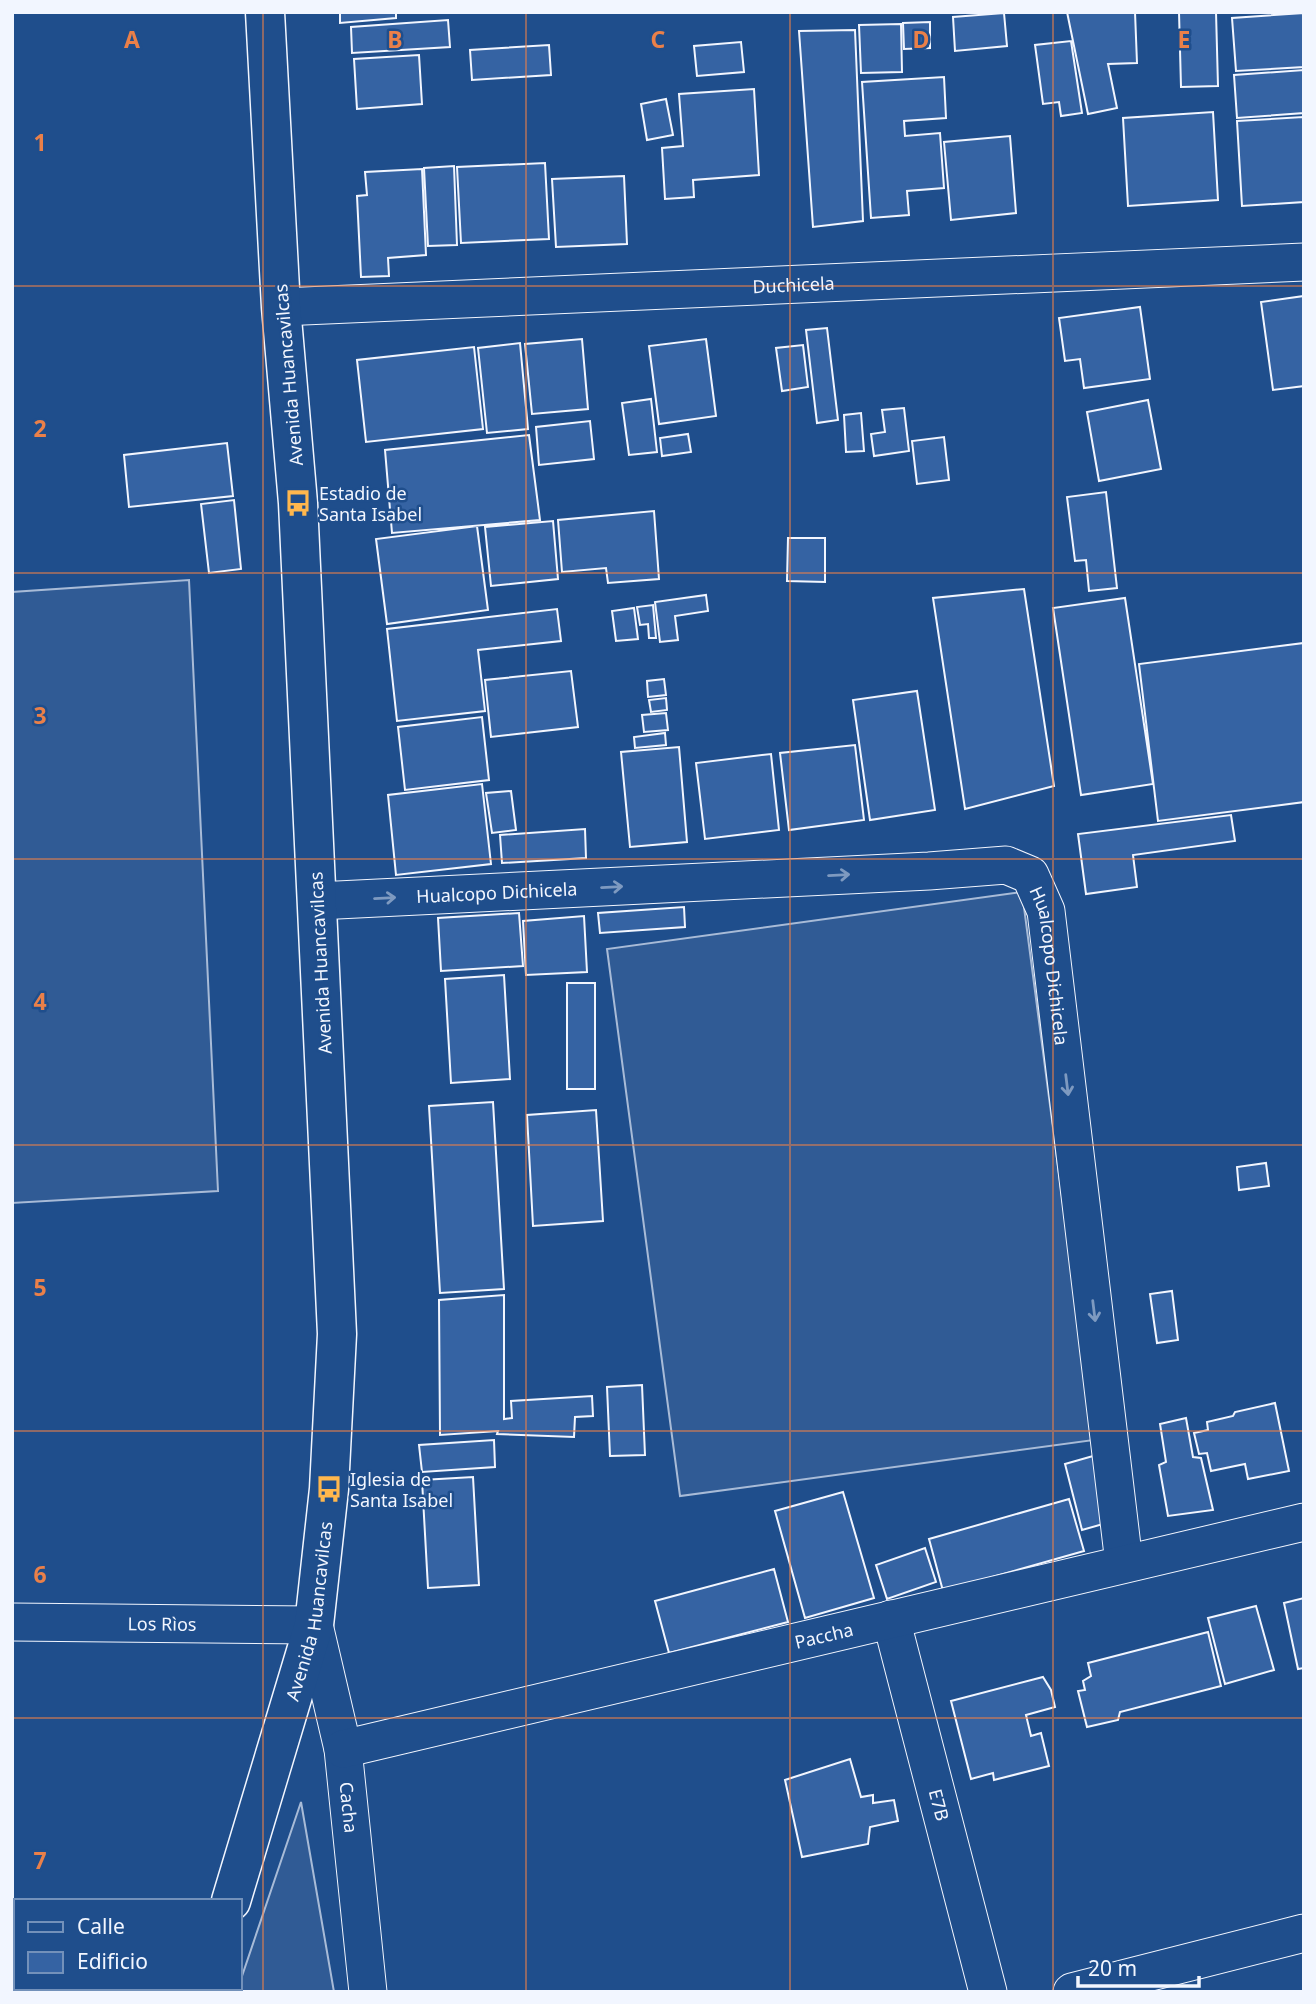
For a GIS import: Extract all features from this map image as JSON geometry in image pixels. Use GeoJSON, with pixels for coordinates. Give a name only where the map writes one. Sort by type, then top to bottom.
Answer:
{"type":"FeatureCollection","features":[{"type":"Feature","properties":{"kind":"street","name":"Avenida Huancavilcas"},"geometry":{"type":"LineString","coordinates":[[232,1899],[314,1625],[329,1489],[337,1334],[298,503],[281,307],[265,12]]}},
{"type":"Feature","properties":{"kind":"street","name":"Duchicela"},"geometry":{"type":"LineString","coordinates":[[281,307],[1304,262]]}},
{"type":"Feature","properties":{"kind":"street","name":"Hualcopo Dichicela"},"geometry":{"type":"LineString","coordinates":[[317,901],[929,871],[993,865],[1006,865],[1030,875],[1046,911],[1124,1563]]}},
{"type":"Feature","properties":{"kind":"street","name":"Paccha"},"geometry":{"type":"LineString","coordinates":[[343,1749],[1304,1522]]}},
{"type":"Feature","properties":{"kind":"street","name":"E7B"},"geometry":{"type":"LineString","coordinates":[[891,1619],[988,1992]]}},
{"type":"Feature","properties":{"kind":"street","name":"Los Rìos"},"geometry":{"type":"LineString","coordinates":[[12,1622],[314,1625]]}},
{"type":"Feature","properties":{"kind":"street","name":"Cacha"},"geometry":{"type":"LineString","coordinates":[[314,1625],[343,1749],[368,1992]]}},
{"type":"Feature","properties":{"kind":"street"},"geometry":{"type":"LineString","coordinates":[[1072,1992],[1304,1933]]}},
{"type":"Feature","properties":{"kind":"shaded area"},"geometry":{"type":"Polygon","coordinates":[[[189,580],[218,1191],[12,1203],[12,592],[189,580]]]}},
{"type":"Feature","properties":{"kind":"shaded area"},"geometry":{"type":"Polygon","coordinates":[[[1022,892],[1094,1440],[680,1496],[607,949],[1022,892]]]}},
{"type":"Feature","properties":{"kind":"shaded area"},"geometry":{"type":"Polygon","coordinates":[[[301,1802],[334,1992],[237,1992],[242,1990],[242,1976],[301,1802]]]}},
{"type":"Feature","properties":{"kind":"building"},"geometry":{"type":"Polygon","coordinates":[[[340,12],[396,12],[396,18],[340,23],[340,12]]]}},
{"type":"Feature","properties":{"kind":"building"},"geometry":{"type":"Polygon","coordinates":[[[1067,12],[1135,12],[1137,63],[1108,64],[1117,108],[1088,114],[1067,12]]]}},
{"type":"Feature","properties":{"kind":"building"},"geometry":{"type":"Polygon","coordinates":[[[1179,12],[1216,12],[1218,86],[1181,87],[1179,12]]]}},
{"type":"Feature","properties":{"kind":"building"},"geometry":{"type":"Polygon","coordinates":[[[1004,13],[1007,46],[955,51],[953,17],[1004,13]]]}},
{"type":"Feature","properties":{"kind":"building"},"geometry":{"type":"Polygon","coordinates":[[[1304,13],[1304,67],[1236,71],[1232,18],[1304,13]]]}},
{"type":"Feature","properties":{"kind":"building"},"geometry":{"type":"Polygon","coordinates":[[[448,20],[450,47],[352,53],[351,27],[448,20]]]}},
{"type":"Feature","properties":{"kind":"building"},"geometry":{"type":"Polygon","coordinates":[[[930,22],[930,48],[904,49],[903,23],[930,22]]]}},
{"type":"Feature","properties":{"kind":"building"},"geometry":{"type":"Polygon","coordinates":[[[901,24],[902,72],[861,73],[859,25],[901,24]]]}},
{"type":"Feature","properties":{"kind":"building"},"geometry":{"type":"Polygon","coordinates":[[[855,30],[863,221],[813,227],[799,31],[855,30]]]}},
{"type":"Feature","properties":{"kind":"building"},"geometry":{"type":"Polygon","coordinates":[[[1071,41],[1082,113],[1061,116],[1059,102],[1043,104],[1035,45],[1071,41]]]}},
{"type":"Feature","properties":{"kind":"building"},"geometry":{"type":"Polygon","coordinates":[[[741,42],[744,72],[697,76],[694,46],[741,42]]]}},
{"type":"Feature","properties":{"kind":"building"},"geometry":{"type":"Polygon","coordinates":[[[549,45],[551,75],[472,80],[470,50],[549,45]]]}},
{"type":"Feature","properties":{"kind":"building"},"geometry":{"type":"Polygon","coordinates":[[[419,55],[422,104],[357,109],[354,59],[419,55]]]}},
{"type":"Feature","properties":{"kind":"building"},"geometry":{"type":"Polygon","coordinates":[[[1304,70],[1304,113],[1237,118],[1234,75],[1304,70]]]}},
{"type":"Feature","properties":{"kind":"building"},"geometry":{"type":"Polygon","coordinates":[[[944,77],[946,118],[904,121],[905,136],[940,133],[944,188],[907,191],[909,215],[871,218],[862,82],[944,77]]]}},
{"type":"Feature","properties":{"kind":"building"},"geometry":{"type":"Polygon","coordinates":[[[754,89],[759,175],[693,180],[694,197],[665,199],[662,148],[683,146],[679,94],[754,89]]]}},
{"type":"Feature","properties":{"kind":"building"},"geometry":{"type":"Polygon","coordinates":[[[666,99],[673,135],[647,140],[641,104],[666,99]]]}},
{"type":"Feature","properties":{"kind":"building"},"geometry":{"type":"Polygon","coordinates":[[[1213,112],[1218,200],[1128,206],[1123,118],[1213,112]]]}},
{"type":"Feature","properties":{"kind":"building"},"geometry":{"type":"Polygon","coordinates":[[[1303,117],[1304,202],[1242,206],[1237,121],[1303,117]]]}},
{"type":"Feature","properties":{"kind":"building"},"geometry":{"type":"Polygon","coordinates":[[[1010,136],[1016,213],[951,220],[944,142],[1010,136]]]}},
{"type":"Feature","properties":{"kind":"building"},"geometry":{"type":"Polygon","coordinates":[[[545,163],[549,239],[461,243],[457,167],[545,163]]]}},
{"type":"Feature","properties":{"kind":"building"},"geometry":{"type":"Polygon","coordinates":[[[454,166],[457,245],[428,246],[424,168],[454,166]]]}},
{"type":"Feature","properties":{"kind":"building"},"geometry":{"type":"Polygon","coordinates":[[[422,169],[426,255],[388,258],[389,276],[361,277],[357,196],[367,195],[365,172],[422,169]]]}},
{"type":"Feature","properties":{"kind":"building"},"geometry":{"type":"Polygon","coordinates":[[[624,176],[627,244],[556,247],[552,179],[624,176]]]}},
{"type":"Feature","properties":{"kind":"building"},"geometry":{"type":"Polygon","coordinates":[[[1304,296],[1304,386],[1273,390],[1261,302],[1304,296]]]}},
{"type":"Feature","properties":{"kind":"building"},"geometry":{"type":"Polygon","coordinates":[[[1140,307],[1150,379],[1084,388],[1080,359],[1065,361],[1059,318],[1140,307]]]}},
{"type":"Feature","properties":{"kind":"building"},"geometry":{"type":"Polygon","coordinates":[[[827,328],[838,420],[817,423],[806,330],[827,328]]]}},
{"type":"Feature","properties":{"kind":"building"},"geometry":{"type":"Polygon","coordinates":[[[582,339],[588,409],[532,414],[525,344],[582,339]]]}},
{"type":"Feature","properties":{"kind":"building"},"geometry":{"type":"Polygon","coordinates":[[[706,339],[716,416],[659,424],[649,346],[706,339]]]}},
{"type":"Feature","properties":{"kind":"building"},"geometry":{"type":"Polygon","coordinates":[[[520,343],[528,429],[487,433],[478,348],[520,343]]]}},
{"type":"Feature","properties":{"kind":"building"},"geometry":{"type":"Polygon","coordinates":[[[803,345],[808,387],[782,391],[776,348],[803,345]]]}},
{"type":"Feature","properties":{"kind":"building"},"geometry":{"type":"Polygon","coordinates":[[[474,347],[483,429],[366,442],[357,360],[474,347]]]}},
{"type":"Feature","properties":{"kind":"building"},"geometry":{"type":"Polygon","coordinates":[[[651,399],[657,452],[629,455],[622,403],[651,399]]]}},
{"type":"Feature","properties":{"kind":"building"},"geometry":{"type":"Polygon","coordinates":[[[1148,400],[1161,469],[1099,481],[1087,412],[1148,400]]]}},
{"type":"Feature","properties":{"kind":"building"},"geometry":{"type":"Polygon","coordinates":[[[904,408],[909,451],[874,456],[871,434],[885,432],[882,410],[904,408]]]}},
{"type":"Feature","properties":{"kind":"building"},"geometry":{"type":"Polygon","coordinates":[[[861,413],[864,451],[846,452],[844,415],[861,413]]]}},
{"type":"Feature","properties":{"kind":"building"},"geometry":{"type":"Polygon","coordinates":[[[590,421],[594,459],[539,465],[536,427],[590,421]]]}},
{"type":"Feature","properties":{"kind":"building"},"geometry":{"type":"Polygon","coordinates":[[[688,434],[691,452],[662,456],[660,438],[688,434]]]}},
{"type":"Feature","properties":{"kind":"building"},"geometry":{"type":"Polygon","coordinates":[[[529,435],[540,520],[392,533],[385,450],[529,435]]]}},
{"type":"Feature","properties":{"kind":"building"},"geometry":{"type":"Polygon","coordinates":[[[944,437],[949,480],[917,484],[912,441],[944,437]]]}},
{"type":"Feature","properties":{"kind":"building"},"geometry":{"type":"Polygon","coordinates":[[[227,443],[233,496],[129,507],[124,455],[227,443]]]}},
{"type":"Feature","properties":{"kind":"building"},"geometry":{"type":"Polygon","coordinates":[[[1106,492],[1117,588],[1089,591],[1086,560],[1075,561],[1067,497],[1106,492]]]}},
{"type":"Feature","properties":{"kind":"building"},"geometry":{"type":"Polygon","coordinates":[[[234,500],[241,569],[209,573],[201,504],[234,500]]]}},
{"type":"Feature","properties":{"kind":"building"},"geometry":{"type":"Polygon","coordinates":[[[654,511],[659,579],[608,583],[606,568],[562,572],[558,520],[654,511]]]}},
{"type":"Feature","properties":{"kind":"building"},"geometry":{"type":"Polygon","coordinates":[[[553,521],[558,579],[491,586],[485,527],[553,521]]]}},
{"type":"Feature","properties":{"kind":"building"},"geometry":{"type":"Polygon","coordinates":[[[477,526],[488,610],[387,624],[376,539],[477,526]]]}},
{"type":"Feature","properties":{"kind":"building"},"geometry":{"type":"Polygon","coordinates":[[[788,538],[825,538],[825,582],[787,581],[788,538]]]}},
{"type":"Feature","properties":{"kind":"building"},"geometry":{"type":"Polygon","coordinates":[[[1024,589],[1054,786],[965,809],[933,598],[1024,589]]]}},
{"type":"Feature","properties":{"kind":"building"},"geometry":{"type":"Polygon","coordinates":[[[706,595],[708,611],[675,616],[678,640],[660,642],[655,602],[706,595]]]}},
{"type":"Feature","properties":{"kind":"building"},"geometry":{"type":"Polygon","coordinates":[[[1125,598],[1153,784],[1081,795],[1053,608],[1125,598]]]}},
{"type":"Feature","properties":{"kind":"building"},"geometry":{"type":"Polygon","coordinates":[[[653,605],[656,638],[649,638],[648,624],[640,625],[637,607],[653,605]]]}},
{"type":"Feature","properties":{"kind":"building"},"geometry":{"type":"Polygon","coordinates":[[[634,608],[638,639],[616,641],[612,611],[634,608]]]}},
{"type":"Feature","properties":{"kind":"building"},"geometry":{"type":"Polygon","coordinates":[[[557,609],[561,641],[478,650],[485,711],[397,721],[387,629],[557,609]]]}},
{"type":"Feature","properties":{"kind":"building"},"geometry":{"type":"Polygon","coordinates":[[[1304,643],[1304,802],[1158,821],[1139,664],[1304,643]]]}},
{"type":"Feature","properties":{"kind":"building"},"geometry":{"type":"Polygon","coordinates":[[[571,671],[578,727],[491,737],[485,680],[571,671]]]}},
{"type":"Feature","properties":{"kind":"building"},"geometry":{"type":"Polygon","coordinates":[[[664,679],[666,695],[648,697],[647,681],[664,679]]]}},
{"type":"Feature","properties":{"kind":"building"},"geometry":{"type":"Polygon","coordinates":[[[917,691],[935,810],[870,820],[853,700],[917,691]]]}},
{"type":"Feature","properties":{"kind":"building"},"geometry":{"type":"Polygon","coordinates":[[[666,698],[667,710],[651,712],[649,700],[666,698]]]}},
{"type":"Feature","properties":{"kind":"building"},"geometry":{"type":"Polygon","coordinates":[[[666,713],[668,730],[644,732],[642,715],[666,713]]]}},
{"type":"Feature","properties":{"kind":"building"},"geometry":{"type":"Polygon","coordinates":[[[482,717],[489,780],[405,790],[398,727],[482,717]]]}},
{"type":"Feature","properties":{"kind":"building"},"geometry":{"type":"Polygon","coordinates":[[[665,733],[666,745],[635,748],[634,737],[665,733]]]}},
{"type":"Feature","properties":{"kind":"building"},"geometry":{"type":"Polygon","coordinates":[[[855,745],[864,820],[789,830],[780,753],[855,745]]]}},
{"type":"Feature","properties":{"kind":"building"},"geometry":{"type":"Polygon","coordinates":[[[679,747],[687,842],[630,847],[621,752],[679,747]]]}},
{"type":"Feature","properties":{"kind":"building"},"geometry":{"type":"Polygon","coordinates":[[[771,754],[779,830],[705,839],[696,763],[771,754]]]}},
{"type":"Feature","properties":{"kind":"building"},"geometry":{"type":"Polygon","coordinates":[[[482,784],[491,864],[396,875],[388,795],[482,784]]]}},
{"type":"Feature","properties":{"kind":"building"},"geometry":{"type":"Polygon","coordinates":[[[511,791],[516,830],[492,833],[486,793],[511,791]]]}},
{"type":"Feature","properties":{"kind":"building"},"geometry":{"type":"Polygon","coordinates":[[[1231,815],[1235,841],[1133,855],[1137,887],[1086,894],[1078,834],[1231,815]]]}},
{"type":"Feature","properties":{"kind":"building"},"geometry":{"type":"Polygon","coordinates":[[[585,829],[586,858],[502,863],[500,835],[585,829]]]}},
{"type":"Feature","properties":{"kind":"building"},"geometry":{"type":"Polygon","coordinates":[[[684,907],[685,927],[600,933],[598,913],[684,907]]]}},
{"type":"Feature","properties":{"kind":"building"},"geometry":{"type":"Polygon","coordinates":[[[519,913],[523,966],[441,971],[438,918],[519,913]]]}},
{"type":"Feature","properties":{"kind":"building"},"geometry":{"type":"Polygon","coordinates":[[[584,916],[587,972],[526,975],[523,921],[584,916]]]}},
{"type":"Feature","properties":{"kind":"building"},"geometry":{"type":"Polygon","coordinates":[[[504,975],[510,1079],[451,1083],[445,979],[504,975]]]}},
{"type":"Feature","properties":{"kind":"building"},"geometry":{"type":"Polygon","coordinates":[[[567,983],[595,983],[595,1089],[567,1089],[567,983]]]}},
{"type":"Feature","properties":{"kind":"building"},"geometry":{"type":"Polygon","coordinates":[[[493,1102],[504,1289],[440,1293],[429,1106],[493,1102]]]}},
{"type":"Feature","properties":{"kind":"building"},"geometry":{"type":"Polygon","coordinates":[[[596,1110],[603,1221],[533,1226],[527,1115],[596,1110]]]}},
{"type":"Feature","properties":{"kind":"building"},"geometry":{"type":"Polygon","coordinates":[[[1266,1163],[1269,1186],[1239,1190],[1237,1167],[1266,1163]]]}},
{"type":"Feature","properties":{"kind":"building"},"geometry":{"type":"Polygon","coordinates":[[[1172,1291],[1178,1340],[1157,1343],[1150,1294],[1172,1291]]]}},
{"type":"Feature","properties":{"kind":"building"},"geometry":{"type":"Polygon","coordinates":[[[504,1295],[504,1419],[512,1418],[511,1401],[592,1396],[593,1416],[575,1417],[574,1437],[497,1434],[498,1431],[440,1435],[439,1300],[504,1295]]]}},
{"type":"Feature","properties":{"kind":"building"},"geometry":{"type":"Polygon","coordinates":[[[642,1385],[645,1455],[610,1456],[607,1387],[642,1385]]]}},
{"type":"Feature","properties":{"kind":"building"},"geometry":{"type":"Polygon","coordinates":[[[1275,1403],[1289,1471],[1248,1479],[1245,1464],[1211,1471],[1207,1453],[1199,1454],[1194,1433],[1208,1430],[1207,1422],[1275,1403]]]}},
{"type":"Feature","properties":{"kind":"building"},"geometry":{"type":"Polygon","coordinates":[[[1186,1418],[1193,1457],[1201,1458],[1213,1510],[1168,1516],[1159,1465],[1166,1462],[1160,1424],[1186,1418]]]}},
{"type":"Feature","properties":{"kind":"building"},"geometry":{"type":"Polygon","coordinates":[[[494,1440],[495,1467],[422,1472],[419,1445],[494,1440]]]}},
{"type":"Feature","properties":{"kind":"building"},"geometry":{"type":"Polygon","coordinates":[[[1093,1456],[1110,1522],[1082,1530],[1065,1464],[1093,1456]]]}},
{"type":"Feature","properties":{"kind":"building"},"geometry":{"type":"Polygon","coordinates":[[[473,1477],[479,1585],[428,1588],[422,1480],[473,1477]]]}},
{"type":"Feature","properties":{"kind":"building"},"geometry":{"type":"Polygon","coordinates":[[[843,1492],[874,1598],[805,1618],[775,1511],[843,1492]]]}},
{"type":"Feature","properties":{"kind":"building"},"geometry":{"type":"Polygon","coordinates":[[[1069,1499],[1084,1551],[943,1591],[929,1539],[1069,1499]]]}},
{"type":"Feature","properties":{"kind":"building"},"geometry":{"type":"Polygon","coordinates":[[[925,1548],[936,1582],[887,1599],[876,1565],[925,1548]]]}},
{"type":"Feature","properties":{"kind":"building"},"geometry":{"type":"Polygon","coordinates":[[[774,1569],[788,1622],[669,1653],[655,1601],[774,1569]]]}},
{"type":"Feature","properties":{"kind":"building"},"geometry":{"type":"Polygon","coordinates":[[[1304,1598],[1304,1668],[1298,1669],[1284,1603],[1304,1598]]]}},
{"type":"Feature","properties":{"kind":"building"},"geometry":{"type":"Polygon","coordinates":[[[1256,1606],[1274,1670],[1225,1684],[1208,1618],[1256,1606]]]}},
{"type":"Feature","properties":{"kind":"building"},"geometry":{"type":"Polygon","coordinates":[[[1208,1632],[1221,1686],[1120,1712],[1118,1720],[1087,1727],[1078,1691],[1085,1690],[1083,1681],[1091,1676],[1088,1663],[1208,1632]]]}},
{"type":"Feature","properties":{"kind":"building"},"geometry":{"type":"Polygon","coordinates":[[[1043,1677],[1051,1690],[1055,1707],[1026,1715],[1031,1736],[1041,1733],[1049,1766],[994,1780],[993,1773],[971,1779],[951,1701],[1043,1677]]]}},
{"type":"Feature","properties":{"kind":"building"},"geometry":{"type":"Polygon","coordinates":[[[850,1759],[861,1797],[873,1795],[873,1803],[894,1800],[898,1821],[870,1827],[868,1844],[802,1857],[785,1780],[850,1759]]]}},
{"type":"Feature","properties":{"kind":"place","name":"Estadio de Santa Isabel"},"geometry":{"type":"Point","coordinates":[298,503]}},
{"type":"Feature","properties":{"kind":"place","name":"Iglesia de Santa Isabel"},"geometry":{"type":"Point","coordinates":[329,1489]}}]}
